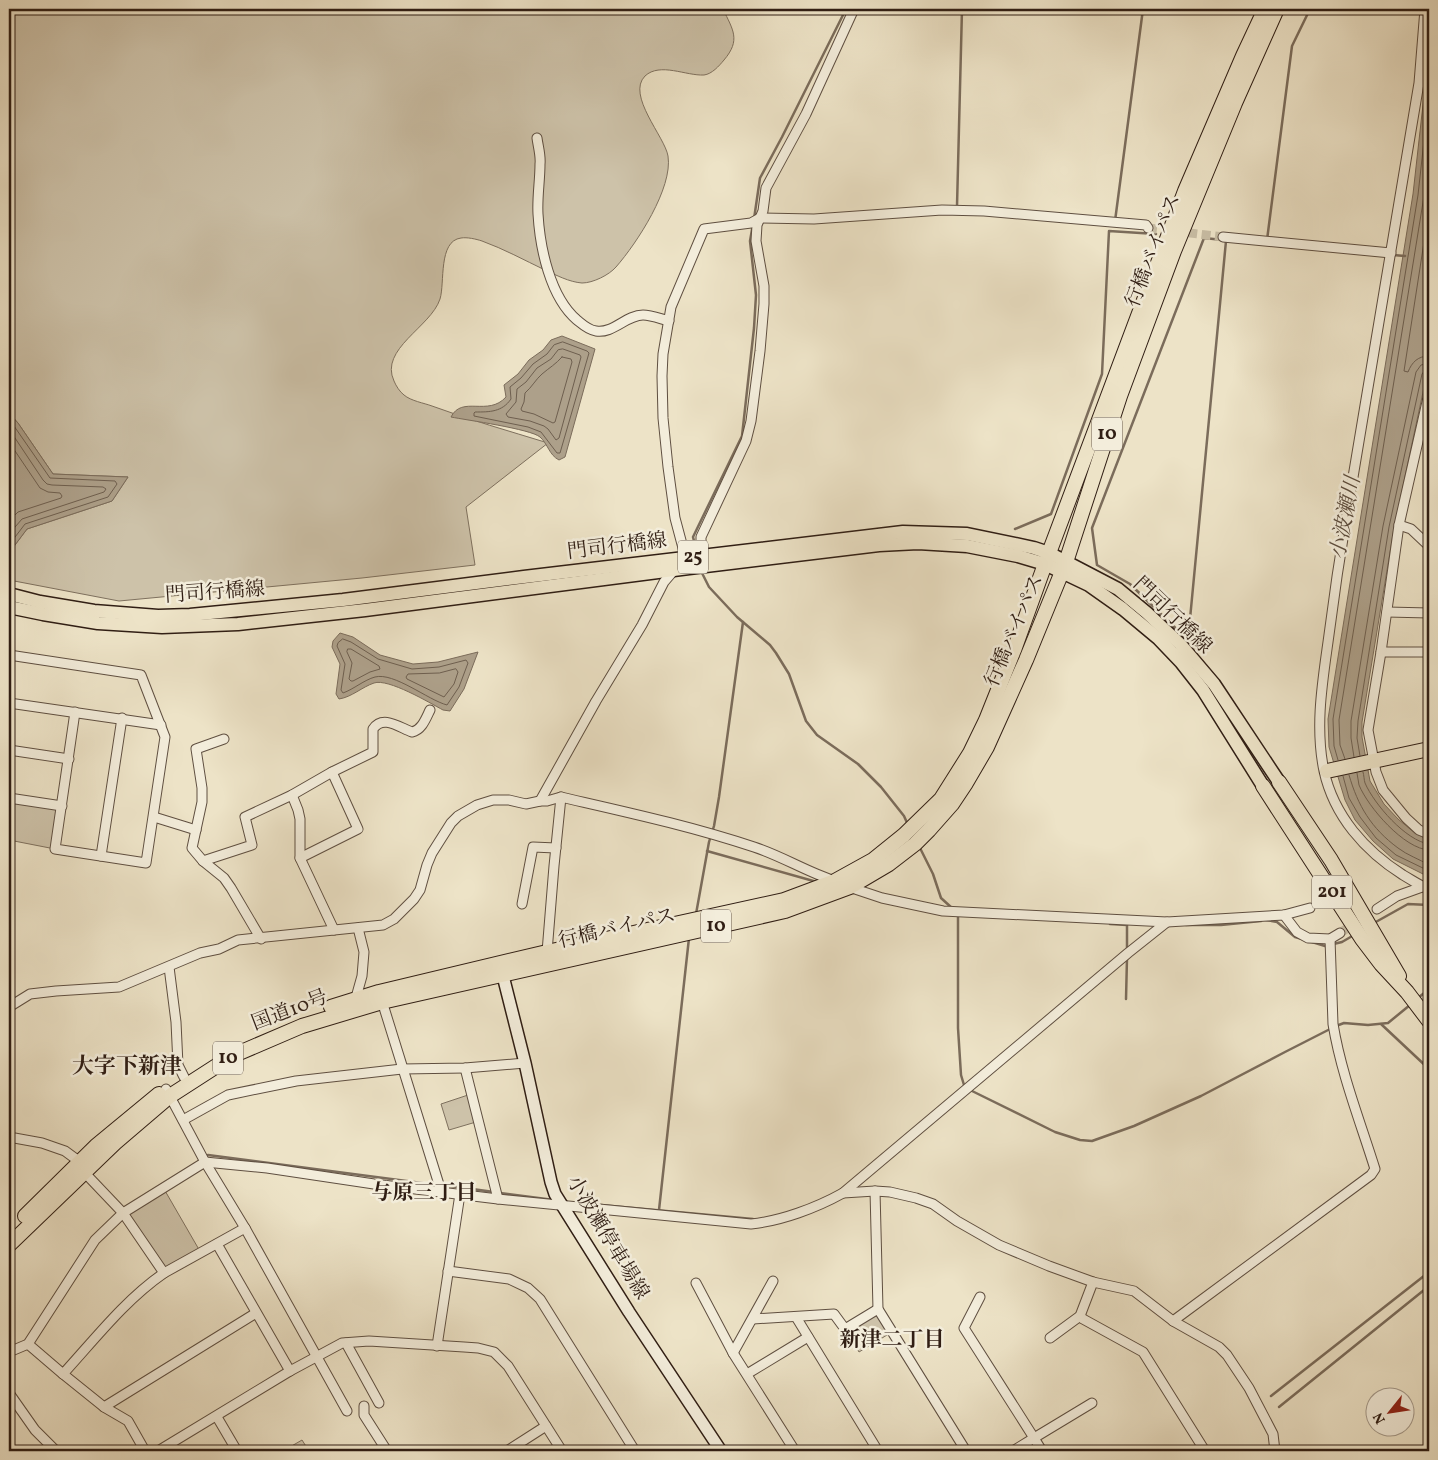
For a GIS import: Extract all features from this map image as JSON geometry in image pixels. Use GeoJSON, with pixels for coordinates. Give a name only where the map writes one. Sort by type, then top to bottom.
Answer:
{"type":"FeatureCollection","features":[{"type":"Feature","properties":{"kind":"highway","name":"行橋バイパス"},"geometry":{"type":"LineString","coordinates":[[502,970],[547,952],[784,900],[835,881],[873,860],[904,836],[941,799],[970,754],[986,720],[1014,650],[1185,191],[1265,9]]}},
{"type":"Feature","properties":{"kind":"highway","name":"行橋バイパス"},"geometry":{"type":"LineString","coordinates":[[502,970],[786,911],[850,887],[889,864],[930,830],[952,804],[987,747],[1026,660],[1064,567],[1120,396],[1171,260],[1235,103],[1278,9]]}},
{"type":"Feature","properties":{"kind":"highway"},"geometry":{"type":"LineString","coordinates":[[1327,771],[1429,748]]}},
{"type":"Feature","properties":{"kind":"highway","name":"201"},"geometry":{"type":"LineString","coordinates":[[1279,782],[1331,860],[1391,961],[1407,992]]}},
{"type":"Feature","properties":{"kind":"highway","name":"201"},"geometry":{"type":"LineString","coordinates":[[1263,786],[1362,939],[1429,1021]]}},
{"type":"Feature","properties":{"kind":"highway","name":"国道10号"},"geometry":{"type":"LineString","coordinates":[[9,1232],[82,1167],[115,1143],[184,1076],[204,1063],[282,1024],[380,997],[502,970]]}},
{"type":"Feature","properties":{"kind":"highway","name":"国道10号"},"geometry":{"type":"LineString","coordinates":[[168,1092],[232,1056],[354,1004]]}},
{"type":"Feature","properties":{"kind":"highway","name":"国道10号"},"geometry":{"type":"LineString","coordinates":[[9,1245],[82,1167]]}},
{"type":"Feature","properties":{"kind":"main road","name":"門司行橋線"},"geometry":{"type":"LineString","coordinates":[[9,594],[40,602],[94,611],[158,616],[190,615],[879,545],[918,543],[984,549],[1047,559],[1118,589],[1180,644],[1214,684],[1279,782]]}},
{"type":"Feature","properties":{"kind":"main road","name":"門司行橋線"},"geometry":{"type":"LineString","coordinates":[[9,607],[98,623],[162,627],[238,624],[374,609],[674,570],[687,563]]}},
{"type":"Feature","properties":{"kind":"main road","name":"門司行橋線"},"geometry":{"type":"LineString","coordinates":[[1064,567],[1123,609],[1159,639],[1182,662],[1203,690],[1263,786]]}},
{"type":"Feature","properties":{"kind":"main road","name":"小波瀬停車場線"},"geometry":{"type":"LineString","coordinates":[[502,970],[555,1194],[721,1451]]}},
{"type":"Feature","properties":{"kind":"street"},"geometry":{"type":"LineString","coordinates":[[707,561],[701,537],[746,441],[751,422],[764,304],[764,286],[756,241],[757,225],[763,211],[766,188],[806,114],[854,9]]}},
{"type":"Feature","properties":{"kind":"street"},"geometry":{"type":"LineString","coordinates":[[1425,9],[1419,83],[1337,569],[1319,722],[1324,772],[1338,809],[1351,829],[1368,848],[1390,866],[1425,888]]}},
{"type":"Feature","properties":{"kind":"street"},"geometry":{"type":"LineString","coordinates":[[537,138],[540,163],[538,214],[540,232],[552,285],[568,313],[586,328],[597,332],[610,329],[636,316],[643,315],[669,321]]}},
{"type":"Feature","properties":{"kind":"street"},"geometry":{"type":"LineString","coordinates":[[687,563],[675,518],[668,466],[663,418],[663,354],[671,307],[704,228],[751,223],[760,218],[814,219],[942,210],[984,211],[1146,226],[1148,228]]}},
{"type":"Feature","properties":{"kind":"street"},"geometry":{"type":"LineString","coordinates":[[1223,237],[1390,253]]}},
{"type":"Feature","properties":{"kind":"street"},"geometry":{"type":"LineString","coordinates":[[1429,393],[1400,525],[1368,730],[1373,762],[1383,790],[1406,818],[1419,830],[1429,834]]}},
{"type":"Feature","properties":{"kind":"street"},"geometry":{"type":"LineString","coordinates":[[1400,525],[1411,529],[1429,546]]}},
{"type":"Feature","properties":{"kind":"street"},"geometry":{"type":"LineString","coordinates":[[540,800],[596,701],[637,634],[664,582],[674,570]]}},
{"type":"Feature","properties":{"kind":"street"},"geometry":{"type":"LineString","coordinates":[[1387,612],[1429,613]]}},
{"type":"Feature","properties":{"kind":"street"},"geometry":{"type":"LineString","coordinates":[[1381,652],[1429,652]]}},
{"type":"Feature","properties":{"kind":"street"},"geometry":{"type":"LineString","coordinates":[[9,654],[141,675],[165,736],[146,862],[55,849],[75,712]]}},
{"type":"Feature","properties":{"kind":"street"},"geometry":{"type":"LineString","coordinates":[[9,703],[161,725]]}},
{"type":"Feature","properties":{"kind":"street"},"geometry":{"type":"LineString","coordinates":[[203,861],[252,845],[244,817],[292,795],[332,772],[373,752],[374,726],[381,722],[386,722],[415,732],[419,730],[430,710]]}},
{"type":"Feature","properties":{"kind":"street"},"geometry":{"type":"LineString","coordinates":[[101,856],[122,718]]}},
{"type":"Feature","properties":{"kind":"street"},"geometry":{"type":"LineString","coordinates":[[224,739],[196,749],[202,788],[202,802],[192,848],[203,861],[224,878],[261,939]]}},
{"type":"Feature","properties":{"kind":"street"},"geometry":{"type":"LineString","coordinates":[[9,750],[68,759]]}},
{"type":"Feature","properties":{"kind":"street"},"geometry":{"type":"LineString","coordinates":[[300,858],[358,829],[332,772]]}},
{"type":"Feature","properties":{"kind":"street"},"geometry":{"type":"LineString","coordinates":[[292,795],[300,820],[300,858],[334,930]]}},
{"type":"Feature","properties":{"kind":"street"},"geometry":{"type":"LineString","coordinates":[[547,952],[561,797]]}},
{"type":"Feature","properties":{"kind":"street"},"geometry":{"type":"LineString","coordinates":[[9,1007],[30,994],[119,987],[200,953],[219,949],[238,940],[382,925],[394,919],[414,899],[420,890],[432,852],[451,823],[458,816],[477,805],[494,800],[509,800],[526,804],[561,797],[717,836],[772,854],[817,875],[882,898],[943,911],[1167,922],[1284,915],[1310,908]]}},
{"type":"Feature","properties":{"kind":"street"},"geometry":{"type":"LineString","coordinates":[[9,798],[62,806]]}},
{"type":"Feature","properties":{"kind":"street"},"geometry":{"type":"LineString","coordinates":[[154,817],[196,830]]}},
{"type":"Feature","properties":{"kind":"street"},"geometry":{"type":"LineString","coordinates":[[522,904],[532,847],[556,848]]}},
{"type":"Feature","properties":{"kind":"street"},"geometry":{"type":"LineString","coordinates":[[1377,909],[1396,896],[1425,888]]}},
{"type":"Feature","properties":{"kind":"street"},"geometry":{"type":"LineString","coordinates":[[1284,915],[1297,932],[1308,938],[1330,939],[1340,934]]}},
{"type":"Feature","properties":{"kind":"street"},"geometry":{"type":"LineString","coordinates":[[9,1352],[28,1344],[95,1240],[122,1213],[205,1162],[267,1168],[374,1184],[498,1199],[751,1224],[769,1222],[827,1202],[843,1193],[1167,922]]}},
{"type":"Feature","properties":{"kind":"street"},"geometry":{"type":"LineString","coordinates":[[354,1004],[362,976],[364,952],[358,928]]}},
{"type":"Feature","properties":{"kind":"street"},"geometry":{"type":"LineString","coordinates":[[1173,1321],[1372,1175],[1375,1169],[1335,1037],[1330,939]]}},
{"type":"Feature","properties":{"kind":"street"},"geometry":{"type":"LineString","coordinates":[[169,967],[176,1022],[178,1065],[184,1076]]}},
{"type":"Feature","properties":{"kind":"street"},"geometry":{"type":"LineString","coordinates":[[380,997],[441,1191]]}},
{"type":"Feature","properties":{"kind":"street"},"geometry":{"type":"LineString","coordinates":[[183,1120],[228,1095],[296,1081],[402,1069],[465,1068],[525,1063]]}},
{"type":"Feature","properties":{"kind":"street"},"geometry":{"type":"LineString","coordinates":[[465,1068],[498,1199]]}},
{"type":"Feature","properties":{"kind":"street"},"geometry":{"type":"LineString","coordinates":[[168,1092],[205,1162],[245,1228],[347,1411]]}},
{"type":"Feature","properties":{"kind":"street"},"geometry":{"type":"LineString","coordinates":[[9,1137],[42,1143],[66,1151],[122,1213],[164,1273]]}},
{"type":"Feature","properties":{"kind":"street"},"geometry":{"type":"LineString","coordinates":[[875,1191],[878,1309],[966,1451]]}},
{"type":"Feature","properties":{"kind":"street"},"geometry":{"type":"LineString","coordinates":[[843,1193],[890,1192],[916,1198],[933,1204],[957,1221],[999,1245],[1093,1282],[1134,1291],[1173,1321],[1218,1347],[1226,1355],[1249,1388],[1273,1434],[1275,1451]]}},
{"type":"Feature","properties":{"kind":"street"},"geometry":{"type":"LineString","coordinates":[[437,1346],[460,1194]]}},
{"type":"Feature","properties":{"kind":"street"},"geometry":{"type":"LineString","coordinates":[[64,1374],[126,1305],[151,1282],[245,1228]]}},
{"type":"Feature","properties":{"kind":"street"},"geometry":{"type":"LineString","coordinates":[[217,1244],[290,1371]]}},
{"type":"Feature","properties":{"kind":"street"},"geometry":{"type":"LineString","coordinates":[[448,1271],[509,1279],[528,1288],[540,1299],[635,1451]]}},
{"type":"Feature","properties":{"kind":"street"},"geometry":{"type":"LineString","coordinates":[[734,1352],[773,1281]]}},
{"type":"Feature","properties":{"kind":"street"},"geometry":{"type":"LineString","coordinates":[[1050,1338],[1080,1316],[1093,1282]]}},
{"type":"Feature","properties":{"kind":"street"},"geometry":{"type":"LineString","coordinates":[[696,1283],[734,1352],[795,1451]]}},
{"type":"Feature","properties":{"kind":"street"},"geometry":{"type":"LineString","coordinates":[[980,1297],[964,1328],[1042,1451]]}},
{"type":"Feature","properties":{"kind":"street"},"geometry":{"type":"LineString","coordinates":[[753,1319],[834,1314],[845,1328],[878,1309]]}},
{"type":"Feature","properties":{"kind":"street"},"geometry":{"type":"LineString","coordinates":[[104,1407],[256,1313]]}},
{"type":"Feature","properties":{"kind":"street"},"geometry":{"type":"LineString","coordinates":[[1080,1316],[1143,1352],[1205,1451]]}},
{"type":"Feature","properties":{"kind":"street"},"geometry":{"type":"LineString","coordinates":[[796,1317],[878,1451]]}},
{"type":"Feature","properties":{"kind":"street"},"geometry":{"type":"LineString","coordinates":[[747,1374],[808,1337]]}},
{"type":"Feature","properties":{"kind":"street"},"geometry":{"type":"LineString","coordinates":[[158,1451],[217,1417],[290,1371],[342,1343],[369,1341],[478,1348],[494,1352],[508,1366],[562,1451]]}},
{"type":"Feature","properties":{"kind":"street"},"geometry":{"type":"LineString","coordinates":[[346,1343],[379,1403]]}},
{"type":"Feature","properties":{"kind":"street"},"geometry":{"type":"LineString","coordinates":[[28,1344],[104,1407],[128,1421],[144,1451]]}},
{"type":"Feature","properties":{"kind":"street"},"geometry":{"type":"LineString","coordinates":[[9,1393],[35,1430],[56,1451]]}},
{"type":"Feature","properties":{"kind":"street"},"geometry":{"type":"LineString","coordinates":[[1013,1451],[1092,1403]]}},
{"type":"Feature","properties":{"kind":"street"},"geometry":{"type":"LineString","coordinates":[[364,1406],[364,1415],[387,1451]]}},
{"type":"Feature","properties":{"kind":"street"},"geometry":{"type":"LineString","coordinates":[[217,1417],[237,1451]]}},
{"type":"Feature","properties":{"kind":"street"},"geometry":{"type":"LineString","coordinates":[[507,1451],[546,1426]]}},
{"type":"Feature","properties":{"kind":"shaded area"},"geometry":{"type":"Polygon","coordinates":[[[9,9],[723,9],[732,29],[734,41],[729,53],[720,65],[710,73],[697,75],[658,70],[645,76],[640,84],[643,105],[668,156],[668,169],[659,199],[643,230],[624,257],[609,273],[591,282],[582,283],[567,280],[480,240],[461,238],[454,241],[449,247],[444,264],[440,299],[435,309],[408,338],[394,359],[391,369],[398,389],[414,400],[548,443],[466,507],[475,565],[362,578],[119,601],[9,580],[9,553],[27,529],[112,501],[128,477],[53,474],[9,413],[9,9]]]}},
{"type":"Feature","properties":{"kind":"shaded area"},"geometry":{"type":"Polygon","coordinates":[[[9,798],[62,806],[55,849],[9,840],[9,798]]]}},
{"type":"Feature","properties":{"kind":"shaded area"},"geometry":{"type":"Polygon","coordinates":[[[468,1095],[476,1122],[449,1130],[441,1104],[468,1095]]]}},
{"type":"Feature","properties":{"kind":"shaded area"},"geometry":{"type":"Polygon","coordinates":[[[164,1189],[201,1253],[164,1273],[123,1213],[164,1189]]]}},
{"type":"Feature","properties":{"kind":"shaded area"},"geometry":{"type":"Polygon","coordinates":[[[878,1309],[892,1332],[859,1352],[845,1329],[878,1309]]]}},
{"type":"Feature","properties":{"kind":"shaded area"},"geometry":{"type":"Polygon","coordinates":[[[302,1440],[309,1451],[283,1451],[302,1440]]]}},
{"type":"Feature","properties":{"kind":"water"},"geometry":{"type":"Polygon","coordinates":[[[1429,51],[1429,364],[1394,528],[1362,722],[1362,737],[1370,781],[1384,804],[1416,834],[1429,840],[1429,877],[1393,859],[1373,841],[1355,820],[1345,800],[1329,747],[1328,719],[1413,194],[1429,51]]]}},
{"type":"Feature","properties":{"kind":"water"},"geometry":{"type":"Polygon","coordinates":[[[562,336],[595,349],[565,457],[559,460],[556,458],[543,440],[534,434],[451,417],[462,407],[499,403],[506,397],[504,385],[518,374],[529,360],[543,350],[551,340],[562,336]]]}},
{"type":"Feature","properties":{"kind":"water"},"geometry":{"type":"Polygon","coordinates":[[[9,413],[53,474],[128,477],[112,501],[27,529],[9,553],[9,413]]]}},
{"type":"Feature","properties":{"kind":"water"},"geometry":{"type":"Polygon","coordinates":[[[340,633],[353,637],[380,655],[413,664],[438,662],[478,652],[464,689],[450,711],[443,710],[399,688],[380,682],[339,699],[336,694],[340,664],[332,647],[333,641],[340,633]]]}},
{"type":"Feature","properties":{"kind":"waterway"},"geometry":{"type":"LineString","coordinates":[[754,219],[760,178],[846,9]]}},
{"type":"Feature","properties":{"kind":"waterway"},"geometry":{"type":"LineString","coordinates":[[957,206],[962,9]]}},
{"type":"Feature","properties":{"kind":"waterway"},"geometry":{"type":"LineString","coordinates":[[1115,221],[1143,9]]}},
{"type":"Feature","properties":{"kind":"waterway"},"geometry":{"type":"LineString","coordinates":[[1267,240],[1292,46],[1310,9]]}},
{"type":"Feature","properties":{"kind":"waterway"},"geometry":{"type":"LineString","coordinates":[[697,553],[693,537],[742,436],[756,295],[750,241],[753,224]]}},
{"type":"Feature","properties":{"kind":"waterway"},"geometry":{"type":"LineString","coordinates":[[1015,529],[1051,514],[1102,374],[1109,231],[1156,234]]}},
{"type":"Feature","properties":{"kind":"waterway"},"geometry":{"type":"LineString","coordinates":[[1196,648],[1130,584],[1097,565],[1092,528],[1204,238],[1223,240]]}},
{"type":"Feature","properties":{"kind":"waterway"},"geometry":{"type":"LineString","coordinates":[[1188,640],[1226,241]]}},
{"type":"Feature","properties":{"kind":"waterway"},"geometry":{"type":"LineString","coordinates":[[1393,255],[1405,256]]}},
{"type":"Feature","properties":{"kind":"waterway"},"geometry":{"type":"LineString","coordinates":[[701,571],[709,587],[737,617],[770,645],[776,653],[789,674],[806,721],[817,735],[858,764],[881,787],[904,816],[908,825]]}},
{"type":"Feature","properties":{"kind":"waterway"},"geometry":{"type":"LineString","coordinates":[[696,914],[719,797],[743,622]]}},
{"type":"Feature","properties":{"kind":"waterway"},"geometry":{"type":"LineString","coordinates":[[919,846],[933,874],[941,898],[952,908]]}},
{"type":"Feature","properties":{"kind":"waterway"},"geometry":{"type":"LineString","coordinates":[[707,851],[817,882]]}},
{"type":"Feature","properties":{"kind":"waterway"},"geometry":{"type":"LineString","coordinates":[[1374,923],[1408,904],[1429,905]]}},
{"type":"Feature","properties":{"kind":"waterway"},"geometry":{"type":"LineString","coordinates":[[958,914],[958,1028],[961,1075],[966,1087]]}},
{"type":"Feature","properties":{"kind":"waterway"},"geometry":{"type":"LineString","coordinates":[[1266,920],[1277,922],[1295,937],[1302,939]]}},
{"type":"Feature","properties":{"kind":"waterway"},"geometry":{"type":"LineString","coordinates":[[1186,925],[1221,925],[1261,921]]}},
{"type":"Feature","properties":{"kind":"waterway"},"geometry":{"type":"LineString","coordinates":[[1110,924],[1127,925],[1127,950]]}},
{"type":"Feature","properties":{"kind":"waterway"},"geometry":{"type":"LineString","coordinates":[[1312,942],[1325,946],[1342,942],[1354,935]]}},
{"type":"Feature","properties":{"kind":"waterway"},"geometry":{"type":"LineString","coordinates":[[659,1210],[689,938]]}},
{"type":"Feature","properties":{"kind":"waterway"},"geometry":{"type":"LineString","coordinates":[[1126,999],[1127,958]]}},
{"type":"Feature","properties":{"kind":"waterway"},"geometry":{"type":"LineString","coordinates":[[1418,998],[1429,989]]}},
{"type":"Feature","properties":{"kind":"waterway"},"geometry":{"type":"LineString","coordinates":[[970,1090],[1055,1132],[1080,1140],[1092,1141],[1134,1126],[1201,1096],[1336,1026],[1344,1023],[1368,1025],[1388,1023],[1410,1005]]}},
{"type":"Feature","properties":{"kind":"waterway"},"geometry":{"type":"LineString","coordinates":[[1381,1024],[1429,1069]]}},
{"type":"Feature","properties":{"kind":"waterway"},"geometry":{"type":"LineString","coordinates":[[208,1155],[437,1185]]}},
{"type":"Feature","properties":{"kind":"waterway"},"geometry":{"type":"LineString","coordinates":[[443,1185],[494,1192]]}},
{"type":"Feature","properties":{"kind":"waterway"},"geometry":{"type":"LineString","coordinates":[[500,1193],[554,1200]]}},
{"type":"Feature","properties":{"kind":"waterway"},"geometry":{"type":"LineString","coordinates":[[601,1205],[753,1219]]}},
{"type":"Feature","properties":{"kind":"waterway"},"geometry":{"type":"LineString","coordinates":[[1271,1396],[1429,1272]]}},
{"type":"Feature","properties":{"kind":"waterway"},"geometry":{"type":"LineString","coordinates":[[1279,1407],[1429,1286]]}},
{"type":"Feature","properties":{"kind":"tunnel"},"geometry":{"type":"LineString","coordinates":[[1148,228],[1223,237]]}},
{"type":"Feature","properties":{"kind":"tunnel"},"geometry":{"type":"LineString","coordinates":[[1340,933],[1377,909]]}},
{"type":"Feature","properties":{"kind":"district","name":"大字下新津"},"geometry":{"type":"Point","coordinates":[127,1067]}},
{"type":"Feature","properties":{"kind":"district","name":"与原三丁目"},"geometry":{"type":"Point","coordinates":[424,1193]}},
{"type":"Feature","properties":{"kind":"district","name":"新津二丁目"},"geometry":{"type":"Point","coordinates":[892,1340]}},
{"type":"Feature","properties":{"kind":"water label","name":"小波瀬川"},"geometry":{"type":"Point","coordinates":[1346,518]}}]}
